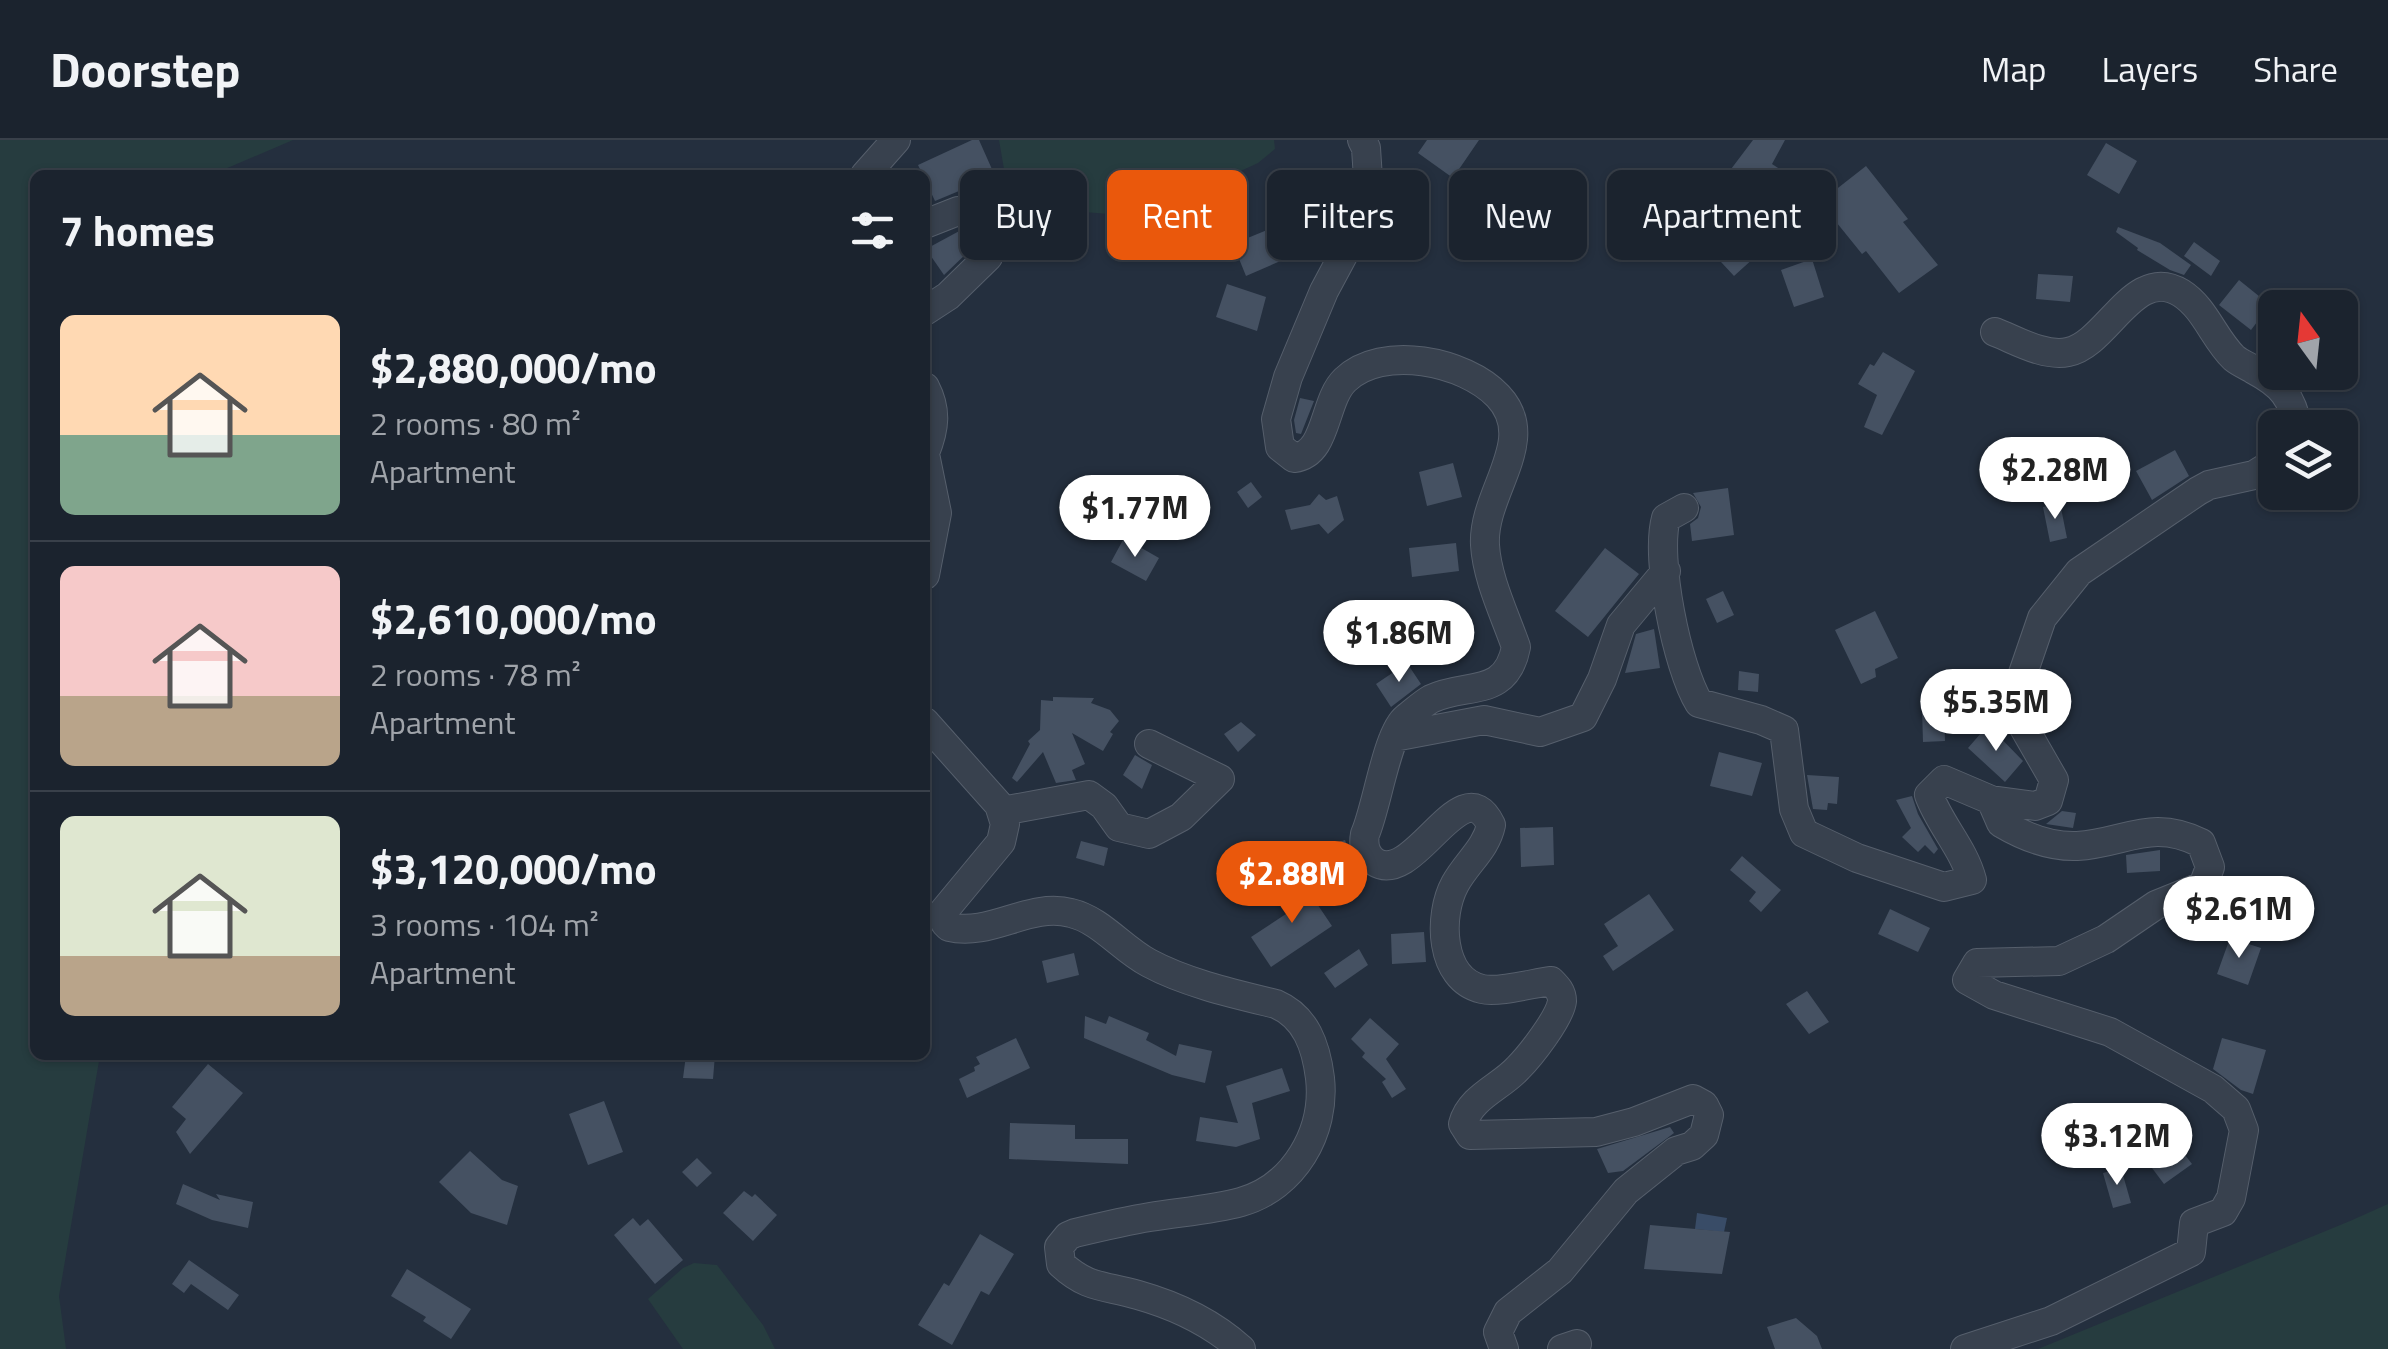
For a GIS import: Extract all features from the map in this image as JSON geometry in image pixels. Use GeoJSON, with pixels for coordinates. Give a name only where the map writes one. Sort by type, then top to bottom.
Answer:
{"type":"FeatureCollection","features":[{"type":"Feature","properties":{"kind":"street"},"geometry":{"type":"LineString","coordinates":[[869,170],[896,140]]}},
{"type":"Feature","properties":{"kind":"street"},"geometry":{"type":"LineString","coordinates":[[1362,140],[1366,148],[1368,194],[1362,220],[1324,291],[1288,377],[1276,420],[1280,447],[1294,458],[1306,455],[1316,444],[1332,398],[1344,380],[1360,370],[1397,362],[1446,364],[1484,384],[1508,409],[1516,431],[1492,501],[1485,535],[1487,563],[1516,647],[1514,658],[1492,684],[1432,699],[1400,722],[1364,834],[1368,856],[1381,865],[1402,860],[1459,810],[1472,808],[1484,813],[1491,825],[1488,839],[1455,884],[1443,916],[1448,953],[1464,978],[1476,987],[1490,990],[1551,981],[1561,993],[1562,1005],[1530,1054],[1517,1070],[1480,1098],[1463,1124],[1475,1137],[1596,1132],[1693,1099],[1704,1105],[1709,1115],[1707,1128],[1698,1141],[1676,1151],[1626,1191],[1560,1271],[1508,1312],[1498,1332],[1504,1349]]}},
{"type":"Feature","properties":{"kind":"street"},"geometry":{"type":"LineString","coordinates":[[930,222],[958,211],[980,214],[988,257],[948,296],[930,307]]}},
{"type":"Feature","properties":{"kind":"street"},"geometry":{"type":"LineString","coordinates":[[1994,332],[2048,352],[2066,353],[2088,345],[2137,294],[2158,286],[2178,291],[2196,306],[2235,359],[2274,380],[2294,410]]}},
{"type":"Feature","properties":{"kind":"street"},"geometry":{"type":"LineString","coordinates":[[930,397],[935,407],[930,430]]}},
{"type":"Feature","properties":{"kind":"street"},"geometry":{"type":"LineString","coordinates":[[1684,508],[1666,518],[1661,537],[1674,628],[1688,685],[1699,704],[1784,730],[1794,809],[1804,833],[1858,858],[1944,887],[1972,880],[1968,863],[1938,819],[1929,794],[1944,780],[1990,800],[2035,806],[2048,801],[2054,780],[2022,726],[2020,682],[2042,618],[2079,572],[2198,491],[2258,473]]}},
{"type":"Feature","properties":{"kind":"street"},"geometry":{"type":"LineString","coordinates":[[930,479],[937,513],[930,549]]}},
{"type":"Feature","properties":{"kind":"street"},"geometry":{"type":"LineString","coordinates":[[1394,737],[1484,720],[1540,732],[1583,718],[1621,625],[1666,572]]}},
{"type":"Feature","properties":{"kind":"street"},"geometry":{"type":"LineString","coordinates":[[930,728],[1002,810],[1005,824],[1000,842],[943,912],[945,924],[980,928],[1038,911],[1076,914],[1163,970],[1276,1004],[1294,1014],[1308,1031],[1320,1075],[1320,1109],[1305,1151],[1279,1183],[1238,1203],[1075,1233],[1062,1240],[1059,1247],[1060,1264],[1081,1282],[1136,1294],[1177,1309],[1219,1329],[1241,1349]]}},
{"type":"Feature","properties":{"kind":"street"},"geometry":{"type":"LineString","coordinates":[[1002,810],[1089,795],[1104,806],[1119,827],[1150,834],[1181,817],[1220,779],[1149,744]]}},
{"type":"Feature","properties":{"kind":"street"},"geometry":{"type":"LineString","coordinates":[[1965,1349],[2051,1322],[2190,1252],[2194,1223],[2223,1212],[2231,1198],[2244,1130],[2236,1108],[2214,1089],[2110,1032],[1994,994],[1967,980],[1977,963],[2059,961],[2106,939],[2156,905],[2204,886],[2210,867],[2201,843],[2178,832],[2143,833],[2078,846],[2049,844],[2002,823],[1990,800]]}},
{"type":"Feature","properties":{"kind":"green space"},"geometry":{"type":"Polygon","coordinates":[[[0,140],[293,140],[223,170],[30,170],[30,1060],[99,1060],[59,1296],[66,1349],[0,1349],[0,140]]]}},
{"type":"Feature","properties":{"kind":"green space"},"geometry":{"type":"Polygon","coordinates":[[[999,140],[1274,140],[1275,149],[1243,170],[1107,170],[1107,214],[1087,212],[1087,170],[1004,170],[999,140]]]}},
{"type":"Feature","properties":{"kind":"green space"},"geometry":{"type":"Polygon","coordinates":[[[2388,1204],[2388,1349],[2038,1349],[2350,1221],[2388,1204]]]}},
{"type":"Feature","properties":{"kind":"green space"},"geometry":{"type":"Polygon","coordinates":[[[694,1263],[717,1265],[763,1325],[775,1349],[683,1349],[648,1299],[694,1263]]]}},
{"type":"Feature","properties":{"kind":"water"},"geometry":{"type":"Polygon","coordinates":[[[1697,1213],[1727,1218],[1724,1232],[1695,1229],[1697,1213]]]}},
{"type":"Feature","properties":{"kind":"building"},"geometry":{"type":"Polygon","coordinates":[[[979,140],[992,170],[960,170],[960,191],[935,201],[930,190],[930,170],[920,170],[918,165],[979,140]]]}},
{"type":"Feature","properties":{"kind":"building"},"geometry":{"type":"Polygon","coordinates":[[[1427,140],[1479,140],[1458,170],[1449,170],[1449,175],[1418,153],[1427,140]]]}},
{"type":"Feature","properties":{"kind":"building"},"geometry":{"type":"Polygon","coordinates":[[[1753,140],[1785,140],[1772,164],[1781,170],[1730,170],[1753,140]]]}},
{"type":"Feature","properties":{"kind":"building"},"geometry":{"type":"Polygon","coordinates":[[[2106,143],[2137,161],[2119,194],[2087,175],[2106,143]]]}},
{"type":"Feature","properties":{"kind":"building"},"geometry":{"type":"Polygon","coordinates":[[[1866,166],[1908,219],[1903,222],[1938,265],[1899,293],[1866,251],[1862,254],[1836,222],[1836,189],[1866,166]]]}},
{"type":"Feature","properties":{"kind":"building"},"geometry":{"type":"Polygon","coordinates":[[[2118,227],[2160,243],[2191,265],[2184,275],[2170,270],[2137,250],[2116,232],[2118,227]]]}},
{"type":"Feature","properties":{"kind":"building"},"geometry":{"type":"Polygon","coordinates":[[[1267,230],[1267,260],[1283,260],[1246,276],[1240,260],[1247,260],[1247,238],[1267,230]]]}},
{"type":"Feature","properties":{"kind":"building"},"geometry":{"type":"Polygon","coordinates":[[[960,231],[960,260],[944,275],[930,255],[930,247],[960,231]]]}},
{"type":"Feature","properties":{"kind":"building"},"geometry":{"type":"Polygon","coordinates":[[[2194,242],[2220,261],[2211,276],[2184,256],[2194,242]]]}},
{"type":"Feature","properties":{"kind":"building"},"geometry":{"type":"Polygon","coordinates":[[[1719,260],[1752,260],[1734,276],[1719,260]]]}},
{"type":"Feature","properties":{"kind":"building"},"geometry":{"type":"Polygon","coordinates":[[[1812,260],[1824,297],[1794,307],[1781,270],[1812,260]]]}},
{"type":"Feature","properties":{"kind":"building"},"geometry":{"type":"Polygon","coordinates":[[[2038,274],[2073,276],[2070,302],[2036,299],[2038,274]]]}},
{"type":"Feature","properties":{"kind":"building"},"geometry":{"type":"Polygon","coordinates":[[[2239,280],[2258,295],[2258,321],[2251,330],[2219,305],[2239,280]]]}},
{"type":"Feature","properties":{"kind":"building"},"geometry":{"type":"Polygon","coordinates":[[[1227,284],[1266,297],[1257,331],[1216,317],[1227,284]]]}},
{"type":"Feature","properties":{"kind":"building"},"geometry":{"type":"Polygon","coordinates":[[[1883,352],[1915,371],[1882,435],[1864,427],[1877,395],[1858,384],[1883,352]]]}},
{"type":"Feature","properties":{"kind":"building"},"geometry":{"type":"Polygon","coordinates":[[[1300,398],[1314,401],[1301,434],[1296,433],[1294,420],[1300,398]]]}},
{"type":"Feature","properties":{"kind":"building"},"geometry":{"type":"Polygon","coordinates":[[[2175,450],[2189,476],[2152,500],[2136,471],[2175,450]]]}},
{"type":"Feature","properties":{"kind":"building"},"geometry":{"type":"Polygon","coordinates":[[[1453,463],[1462,497],[1427,506],[1419,472],[1453,463]]]}},
{"type":"Feature","properties":{"kind":"building"},"geometry":{"type":"Polygon","coordinates":[[[2076,470],[2089,482],[2076,495],[2064,482],[2076,470]]]}},
{"type":"Feature","properties":{"kind":"building"},"geometry":{"type":"Polygon","coordinates":[[[1251,482],[1262,497],[1248,508],[1237,492],[1251,482]]]}},
{"type":"Feature","properties":{"kind":"building"},"geometry":{"type":"Polygon","coordinates":[[[1728,488],[1734,535],[1692,541],[1690,524],[1698,518],[1701,507],[1693,493],[1728,488]]]}},
{"type":"Feature","properties":{"kind":"building"},"geometry":{"type":"Polygon","coordinates":[[[1319,494],[1326,500],[1337,496],[1344,520],[1328,534],[1319,524],[1291,530],[1285,510],[1310,505],[1319,494]]]}},
{"type":"Feature","properties":{"kind":"building"},"geometry":{"type":"Polygon","coordinates":[[[2060,503],[2067,538],[2050,542],[2043,507],[2060,503]]]}},
{"type":"Feature","properties":{"kind":"building"},"geometry":{"type":"Polygon","coordinates":[[[1124,538],[1159,558],[1146,581],[1111,562],[1124,538]]]}},
{"type":"Feature","properties":{"kind":"building"},"geometry":{"type":"Polygon","coordinates":[[[1456,543],[1459,571],[1412,577],[1409,548],[1456,543]]]}},
{"type":"Feature","properties":{"kind":"building"},"geometry":{"type":"Polygon","coordinates":[[[1605,548],[1639,574],[1588,637],[1555,611],[1605,548]]]}},
{"type":"Feature","properties":{"kind":"building"},"geometry":{"type":"Polygon","coordinates":[[[1723,591],[1734,615],[1717,623],[1706,599],[1723,591]]]}},
{"type":"Feature","properties":{"kind":"building"},"geometry":{"type":"Polygon","coordinates":[[[1875,611],[1898,658],[1875,669],[1876,677],[1861,684],[1835,630],[1875,611]]]}},
{"type":"Feature","properties":{"kind":"building"},"geometry":{"type":"Polygon","coordinates":[[[1654,629],[1660,668],[1625,673],[1636,634],[1654,629]]]}},
{"type":"Feature","properties":{"kind":"building"},"geometry":{"type":"Polygon","coordinates":[[[1407,663],[1421,684],[1391,707],[1376,684],[1407,663]]]}},
{"type":"Feature","properties":{"kind":"building"},"geometry":{"type":"Polygon","coordinates":[[[1739,671],[1759,674],[1758,692],[1738,690],[1739,671]]]}},
{"type":"Feature","properties":{"kind":"building"},"geometry":{"type":"Polygon","coordinates":[[[1053,697],[1094,698],[1091,703],[1110,710],[1119,721],[1103,751],[1072,733],[1085,764],[1072,770],[1076,780],[1056,783],[1043,752],[1017,782],[1012,778],[1030,744],[1028,741],[1040,730],[1041,700],[1053,701],[1053,697]]]}},
{"type":"Feature","properties":{"kind":"building"},"geometry":{"type":"Polygon","coordinates":[[[1944,708],[1945,741],[1923,742],[1922,709],[1944,708]]]}},
{"type":"Feature","properties":{"kind":"building"},"geometry":{"type":"Polygon","coordinates":[[[1241,722],[1256,735],[1238,752],[1224,734],[1241,722]]]}},
{"type":"Feature","properties":{"kind":"building"},"geometry":{"type":"Polygon","coordinates":[[[1988,725],[2023,761],[2005,782],[1968,748],[1988,725]]]}},
{"type":"Feature","properties":{"kind":"building"},"geometry":{"type":"Polygon","coordinates":[[[1719,752],[1762,763],[1752,796],[1710,786],[1719,752]]]}},
{"type":"Feature","properties":{"kind":"building"},"geometry":{"type":"Polygon","coordinates":[[[1135,755],[1152,765],[1142,789],[1123,775],[1135,755]]]}},
{"type":"Feature","properties":{"kind":"building"},"geometry":{"type":"Polygon","coordinates":[[[1807,775],[1839,777],[1837,804],[1828,803],[1827,810],[1813,809],[1807,775]]]}},
{"type":"Feature","properties":{"kind":"building"},"geometry":{"type":"Polygon","coordinates":[[[1912,796],[1938,849],[1934,854],[1925,845],[1918,852],[1902,837],[1911,828],[1896,800],[1912,796]]]}},
{"type":"Feature","properties":{"kind":"building"},"geometry":{"type":"Polygon","coordinates":[[[2062,811],[2076,813],[2073,828],[2046,824],[2062,811]]]}},
{"type":"Feature","properties":{"kind":"building"},"geometry":{"type":"Polygon","coordinates":[[[1553,827],[1554,865],[1521,867],[1520,828],[1553,827]]]}},
{"type":"Feature","properties":{"kind":"building"},"geometry":{"type":"Polygon","coordinates":[[[1345,840],[1355,869],[1324,879],[1314,851],[1345,840]]]}},
{"type":"Feature","properties":{"kind":"building"},"geometry":{"type":"Polygon","coordinates":[[[1081,841],[1108,848],[1104,866],[1076,858],[1081,841]]]}},
{"type":"Feature","properties":{"kind":"building"},"geometry":{"type":"Polygon","coordinates":[[[2160,850],[2160,871],[2127,873],[2126,855],[2160,850]]]}},
{"type":"Feature","properties":{"kind":"building"},"geometry":{"type":"Polygon","coordinates":[[[1742,856],[1781,890],[1761,912],[1749,901],[1756,892],[1730,870],[1742,856]]]}},
{"type":"Feature","properties":{"kind":"building"},"geometry":{"type":"Polygon","coordinates":[[[1299,877],[1332,926],[1271,967],[1251,937],[1295,908],[1286,882],[1299,877]]]}},
{"type":"Feature","properties":{"kind":"building"},"geometry":{"type":"Polygon","coordinates":[[[1649,894],[1674,930],[1613,971],[1603,956],[1618,946],[1604,924],[1649,894]]]}},
{"type":"Feature","properties":{"kind":"building"},"geometry":{"type":"Polygon","coordinates":[[[1890,909],[1930,928],[1918,952],[1878,934],[1890,909]]]}},
{"type":"Feature","properties":{"kind":"building"},"geometry":{"type":"Polygon","coordinates":[[[1424,932],[1426,962],[1392,964],[1391,934],[1424,932]]]}},
{"type":"Feature","properties":{"kind":"building"},"geometry":{"type":"Polygon","coordinates":[[[2230,938],[2261,948],[2248,985],[2217,974],[2230,938]]]}},
{"type":"Feature","properties":{"kind":"building"},"geometry":{"type":"Polygon","coordinates":[[[1359,949],[1368,965],[1335,988],[1324,973],[1359,949]]]}},
{"type":"Feature","properties":{"kind":"building"},"geometry":{"type":"Polygon","coordinates":[[[1074,953],[1079,975],[1047,983],[1042,961],[1074,953]]]}},
{"type":"Feature","properties":{"kind":"building"},"geometry":{"type":"Polygon","coordinates":[[[1807,991],[1829,1022],[1809,1034],[1786,1004],[1807,991]]]}},
{"type":"Feature","properties":{"kind":"building"},"geometry":{"type":"Polygon","coordinates":[[[1085,1016],[1106,1024],[1109,1016],[1149,1033],[1146,1040],[1176,1056],[1179,1044],[1212,1051],[1205,1083],[1172,1075],[1084,1038],[1085,1016]]]}},
{"type":"Feature","properties":{"kind":"building"},"geometry":{"type":"Polygon","coordinates":[[[1370,1018],[1399,1044],[1386,1059],[1406,1089],[1392,1098],[1382,1082],[1386,1079],[1362,1057],[1365,1053],[1351,1039],[1370,1018]]]}},
{"type":"Feature","properties":{"kind":"building"},"geometry":{"type":"Polygon","coordinates":[[[1016,1038],[1030,1068],[967,1098],[959,1079],[975,1071],[974,1067],[980,1064],[976,1057],[1016,1038]]]}},
{"type":"Feature","properties":{"kind":"building"},"geometry":{"type":"Polygon","coordinates":[[[2222,1038],[2266,1050],[2253,1094],[2213,1069],[2222,1038]]]}},
{"type":"Feature","properties":{"kind":"building"},"geometry":{"type":"Polygon","coordinates":[[[685,1060],[715,1060],[713,1079],[683,1078],[685,1060]]]}},
{"type":"Feature","properties":{"kind":"building"},"geometry":{"type":"Polygon","coordinates":[[[208,1064],[243,1093],[190,1154],[176,1132],[186,1119],[172,1107],[208,1064]]]}},
{"type":"Feature","properties":{"kind":"building"},"geometry":{"type":"Polygon","coordinates":[[[1282,1068],[1290,1091],[1252,1103],[1260,1139],[1236,1147],[1196,1141],[1200,1117],[1238,1123],[1226,1086],[1282,1068]]]}},
{"type":"Feature","properties":{"kind":"building"},"geometry":{"type":"Polygon","coordinates":[[[604,1101],[623,1152],[588,1165],[569,1114],[604,1101]]]}},
{"type":"Feature","properties":{"kind":"building"},"geometry":{"type":"Polygon","coordinates":[[[2158,1120],[2192,1164],[2164,1184],[2131,1140],[2158,1120]]]}},
{"type":"Feature","properties":{"kind":"building"},"geometry":{"type":"Polygon","coordinates":[[[1010,1123],[1075,1125],[1075,1139],[1128,1139],[1128,1164],[1009,1159],[1010,1123]]]}},
{"type":"Feature","properties":{"kind":"building"},"geometry":{"type":"Polygon","coordinates":[[[1670,1127],[1674,1133],[1623,1171],[1608,1173],[1597,1149],[1670,1127]]]}},
{"type":"Feature","properties":{"kind":"building"},"geometry":{"type":"Polygon","coordinates":[[[470,1151],[502,1180],[518,1186],[507,1225],[471,1213],[439,1182],[470,1151]]]}},
{"type":"Feature","properties":{"kind":"building"},"geometry":{"type":"Polygon","coordinates":[[[697,1158],[712,1173],[697,1187],[682,1172],[697,1158]]]}},
{"type":"Feature","properties":{"kind":"building"},"geometry":{"type":"Polygon","coordinates":[[[2121,1168],[2131,1203],[2113,1208],[2103,1173],[2121,1168]]]}},
{"type":"Feature","properties":{"kind":"building"},"geometry":{"type":"Polygon","coordinates":[[[183,1184],[220,1200],[216,1194],[253,1202],[248,1228],[212,1220],[176,1204],[183,1184]]]}},
{"type":"Feature","properties":{"kind":"building"},"geometry":{"type":"Polygon","coordinates":[[[744,1191],[752,1197],[755,1194],[777,1215],[753,1241],[723,1213],[744,1191]]]}},
{"type":"Feature","properties":{"kind":"building"},"geometry":{"type":"Polygon","coordinates":[[[633,1218],[640,1226],[648,1219],[683,1260],[655,1284],[614,1235],[633,1218]]]}},
{"type":"Feature","properties":{"kind":"building"},"geometry":{"type":"Polygon","coordinates":[[[1650,1225],[1730,1232],[1722,1274],[1644,1269],[1650,1225]]]}},
{"type":"Feature","properties":{"kind":"building"},"geometry":{"type":"Polygon","coordinates":[[[980,1234],[1014,1254],[989,1295],[981,1291],[952,1345],[918,1325],[944,1283],[949,1286],[980,1234]]]}},
{"type":"Feature","properties":{"kind":"building"},"geometry":{"type":"Polygon","coordinates":[[[189,1260],[239,1295],[228,1310],[191,1284],[184,1293],[172,1284],[189,1260]]]}},
{"type":"Feature","properties":{"kind":"building"},"geometry":{"type":"Polygon","coordinates":[[[407,1269],[471,1309],[451,1339],[423,1321],[426,1317],[391,1296],[407,1269]]]}},
{"type":"Feature","properties":{"kind":"building"},"geometry":{"type":"Polygon","coordinates":[[[1796,1318],[1817,1336],[1822,1349],[1775,1349],[1767,1327],[1796,1318]]]}}]}
